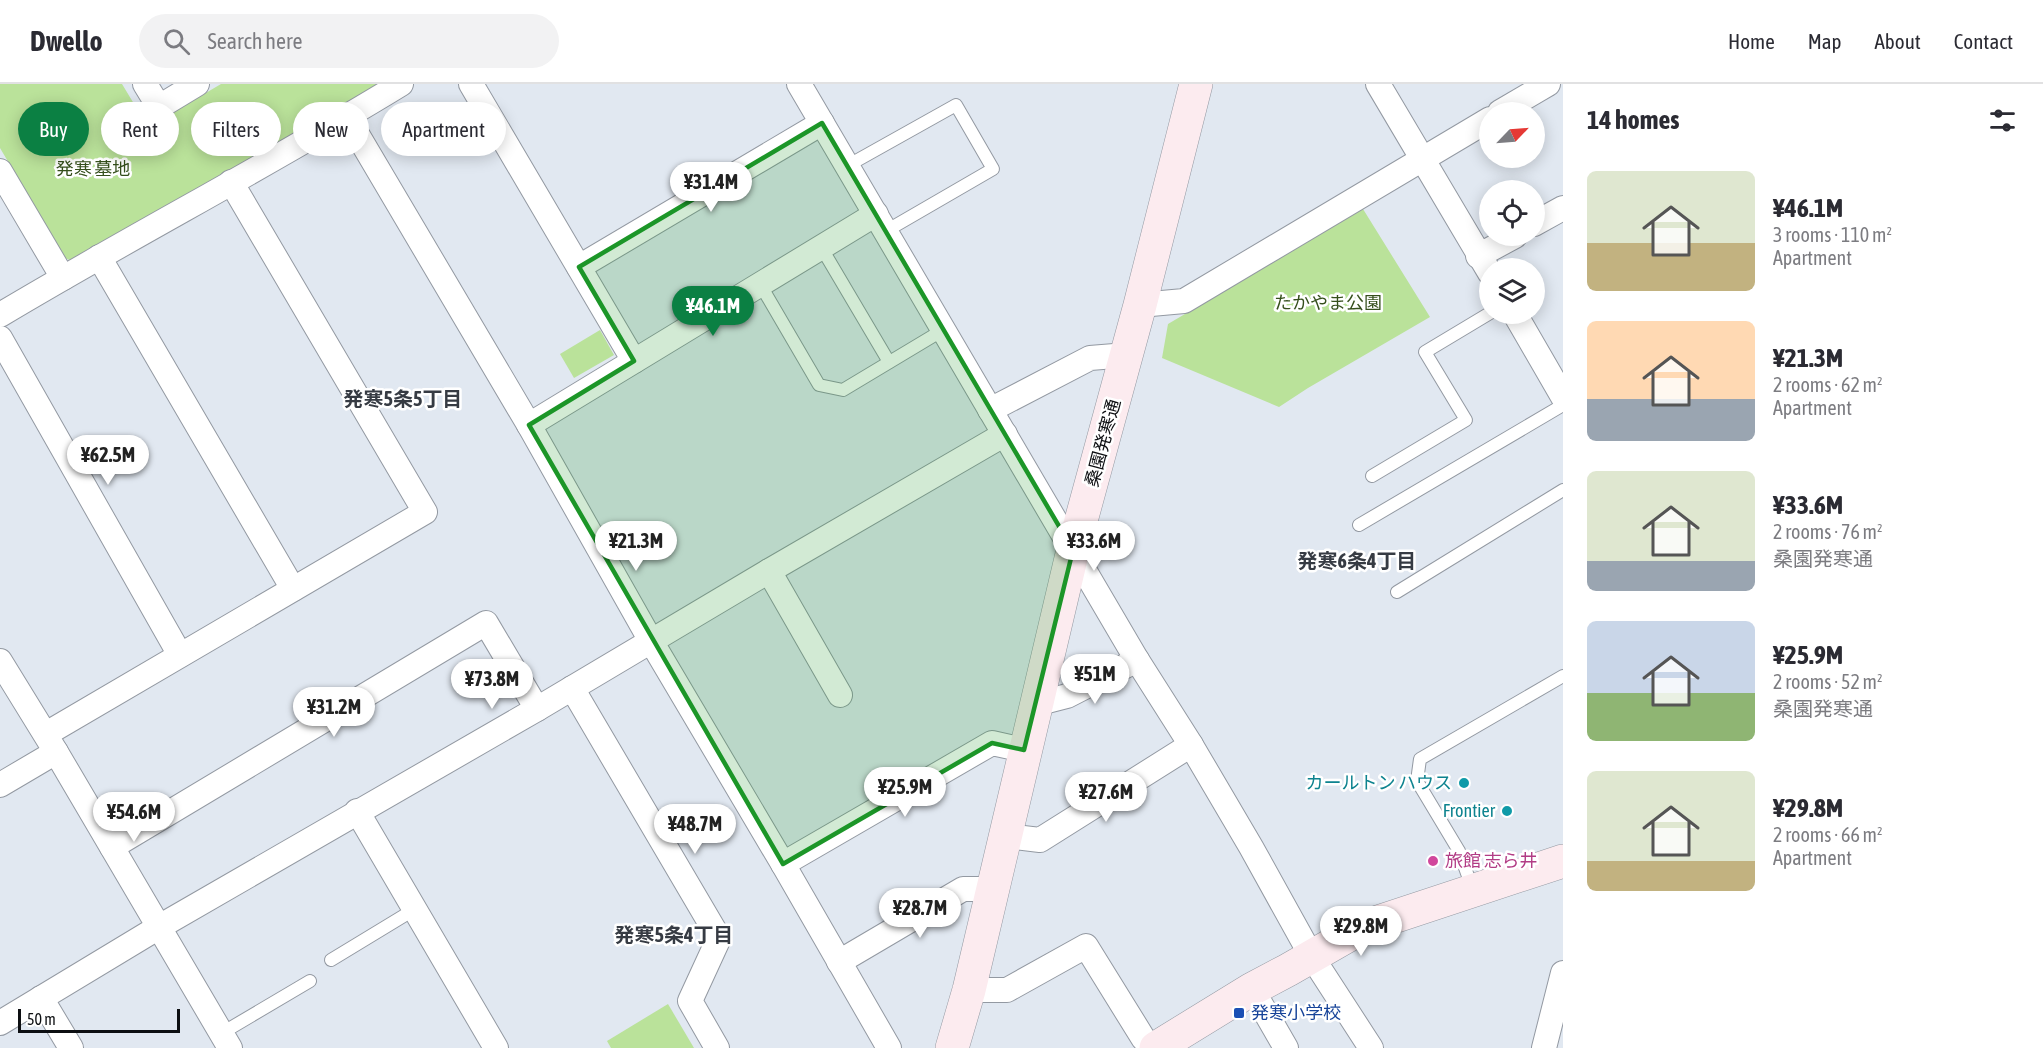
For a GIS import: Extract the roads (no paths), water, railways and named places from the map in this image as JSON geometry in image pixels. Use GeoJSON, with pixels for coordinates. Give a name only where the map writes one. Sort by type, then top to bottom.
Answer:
{"type":"FeatureCollection","features":[{"type":"Feature","properties":{"kind":"street"},"geometry":{"type":"LineString","coordinates":[[145,84],[159,107],[197,84]]}},
{"type":"Feature","properties":{"kind":"street"},"geometry":{"type":"LineString","coordinates":[[369,104],[401,84]]}},
{"type":"Feature","properties":{"kind":"street"},"geometry":{"type":"LineString","coordinates":[[471,84],[634,360]]}},
{"type":"Feature","properties":{"kind":"street"},"geometry":{"type":"LineString","coordinates":[[799,84],[1137,660],[1191,745],[1251,847],[1312,957],[1371,1048]]}},
{"type":"Feature","properties":{"kind":"street","name":"桑園発寒通"},"geometry":{"type":"LineString","coordinates":[[952,1048],[969,990],[1073,550],[1127,355],[1196,84]]}},
{"type":"Feature","properties":{"kind":"street"},"geometry":{"type":"LineString","coordinates":[[1378,84],[1480,258]]}},
{"type":"Feature","properties":{"kind":"street"},"geometry":{"type":"LineString","coordinates":[[1517,102],[1548,84]]}},
{"type":"Feature","properties":{"kind":"street"},"geometry":{"type":"LineString","coordinates":[[579,267],[822,123]]}},
{"type":"Feature","properties":{"kind":"street"},"geometry":{"type":"LineString","coordinates":[[1140,304],[1184,301],[1479,126]]}},
{"type":"Feature","properties":{"kind":"street"},"geometry":{"type":"LineString","coordinates":[[0,315],[293,147]]}},
{"type":"Feature","properties":{"kind":"street"},"geometry":{"type":"LineString","coordinates":[[369,154],[529,425],[651,641],[889,1048]]}},
{"type":"Feature","properties":{"kind":"street"},"geometry":{"type":"LineString","coordinates":[[0,171],[63,278]]}},
{"type":"Feature","properties":{"kind":"street"},"geometry":{"type":"LineString","coordinates":[[0,785],[51,743],[180,655],[425,512],[231,182]]}},
{"type":"Feature","properties":{"kind":"street"},"geometry":{"type":"LineString","coordinates":[[1545,218],[1563,208]]}},
{"type":"Feature","properties":{"kind":"street"},"geometry":{"type":"LineString","coordinates":[[529,425],[821,247],[881,223]]}},
{"type":"Feature","properties":{"kind":"street"},"geometry":{"type":"LineString","coordinates":[[1491,258],[1504,246]]}},
{"type":"Feature","properties":{"kind":"street"},"geometry":{"type":"LineString","coordinates":[[99,257],[293,589]]}},
{"type":"Feature","properties":{"kind":"street"},"geometry":{"type":"LineString","coordinates":[[1521,324],[1563,397]]}},
{"type":"Feature","properties":{"kind":"street"},"geometry":{"type":"LineString","coordinates":[[0,338],[180,655]]}},
{"type":"Feature","properties":{"kind":"street"},"geometry":{"type":"LineString","coordinates":[[990,410],[1090,358],[1127,355]]}},
{"type":"Feature","properties":{"kind":"street"},"geometry":{"type":"LineString","coordinates":[[0,1023],[159,927],[537,709],[768,571],[1005,434]]}},
{"type":"Feature","properties":{"kind":"street"},"geometry":{"type":"LineString","coordinates":[[768,571],[840,695]]}},
{"type":"Feature","properties":{"kind":"street"},"geometry":{"type":"LineString","coordinates":[[112,847],[486,623],[537,709]]}},
{"type":"Feature","properties":{"kind":"street"},"geometry":{"type":"LineString","coordinates":[[0,660],[226,1041]]}},
{"type":"Feature","properties":{"kind":"street"},"geometry":{"type":"LineString","coordinates":[[1036,704],[1067,696],[1137,660]]}},
{"type":"Feature","properties":{"kind":"street"},"geometry":{"type":"LineString","coordinates":[[572,688],[719,938],[690,1001],[717,1048]]}},
{"type":"Feature","properties":{"kind":"street"},"geometry":{"type":"LineString","coordinates":[[783,864],[992,743],[1024,750]]}},
{"type":"Feature","properties":{"kind":"street"},"geometry":{"type":"LineString","coordinates":[[1006,836],[1040,840],[1191,745]]}},
{"type":"Feature","properties":{"kind":"street"},"geometry":{"type":"LineString","coordinates":[[357,811],[496,1048]]}},
{"type":"Feature","properties":{"kind":"street"},"geometry":{"type":"LineString","coordinates":[[969,990],[1007,990],[1086,946],[1143,1038],[1154,1048],[1252,988],[1363,927],[1563,861]]}},
{"type":"Feature","properties":{"kind":"street"},"geometry":{"type":"LineString","coordinates":[[839,962],[963,889],[993,889]]}},
{"type":"Feature","properties":{"kind":"street"},"geometry":{"type":"LineString","coordinates":[[1544,1048],[1563,973]]}},
{"type":"Feature","properties":{"kind":"street"},"geometry":{"type":"LineString","coordinates":[[1252,988],[1286,1048]]}},
{"type":"Feature","properties":{"kind":"street"},"geometry":{"type":"LineString","coordinates":[[41,998],[71,1048]]}},
{"type":"Feature","properties":{"kind":"lane"},"geometry":{"type":"LineString","coordinates":[[847,166],[957,105],[993,169],[881,223]]}},
{"type":"Feature","properties":{"kind":"lane"},"geometry":{"type":"LineString","coordinates":[[821,247],[889,362]]}},
{"type":"Feature","properties":{"kind":"lane"},"geometry":{"type":"LineString","coordinates":[[760,284],[819,385],[843,390],[943,330]]}},
{"type":"Feature","properties":{"kind":"lane"},"geometry":{"type":"LineString","coordinates":[[1372,476],[1466,420],[1425,352],[1479,320]]}},
{"type":"Feature","properties":{"kind":"lane"},"geometry":{"type":"LineString","coordinates":[[1359,525],[1563,405]]}},
{"type":"Feature","properties":{"kind":"lane"},"geometry":{"type":"LineString","coordinates":[[1397,592],[1563,490]]}},
{"type":"Feature","properties":{"kind":"lane"},"geometry":{"type":"LineString","coordinates":[[1473,892],[1459,852],[1417,781],[1420,759],[1563,676]]}},
{"type":"Feature","properties":{"kind":"lane"},"geometry":{"type":"LineString","coordinates":[[331,960],[415,909]]}},
{"type":"Feature","properties":{"kind":"lane"},"geometry":{"type":"LineString","coordinates":[[226,1041],[310,981]]}},
{"type":"Feature","properties":{"kind":"place","name":"カールトン ハウス"},"geometry":{"type":"Point","coordinates":[1464,783]}},
{"type":"Feature","properties":{"kind":"place","name":"Frontier"},"geometry":{"type":"Point","coordinates":[1507,811]}},
{"type":"Feature","properties":{"kind":"place","name":"旅館 志ら井"},"geometry":{"type":"Point","coordinates":[1433,861]}},
{"type":"Feature","properties":{"kind":"place","name":"発寒小学校"},"geometry":{"type":"Point","coordinates":[1239,1013]}},
{"type":"Feature","properties":{"kind":"district","name":"発寒5条5丁目"},"geometry":{"type":"Point","coordinates":[403,399]}},
{"type":"Feature","properties":{"kind":"district","name":"発寒6条4丁目"},"geometry":{"type":"Point","coordinates":[1357,561]}},
{"type":"Feature","properties":{"kind":"district","name":"発寒5条4丁目"},"geometry":{"type":"Point","coordinates":[674,935]}},
{"type":"Feature","properties":{"kind":"park label","name":"発寒 墓地"},"geometry":{"type":"Point","coordinates":[93,169]}},
{"type":"Feature","properties":{"kind":"park label","name":"たかやま公園"},"geometry":{"type":"Point","coordinates":[1328,303]}}]}
